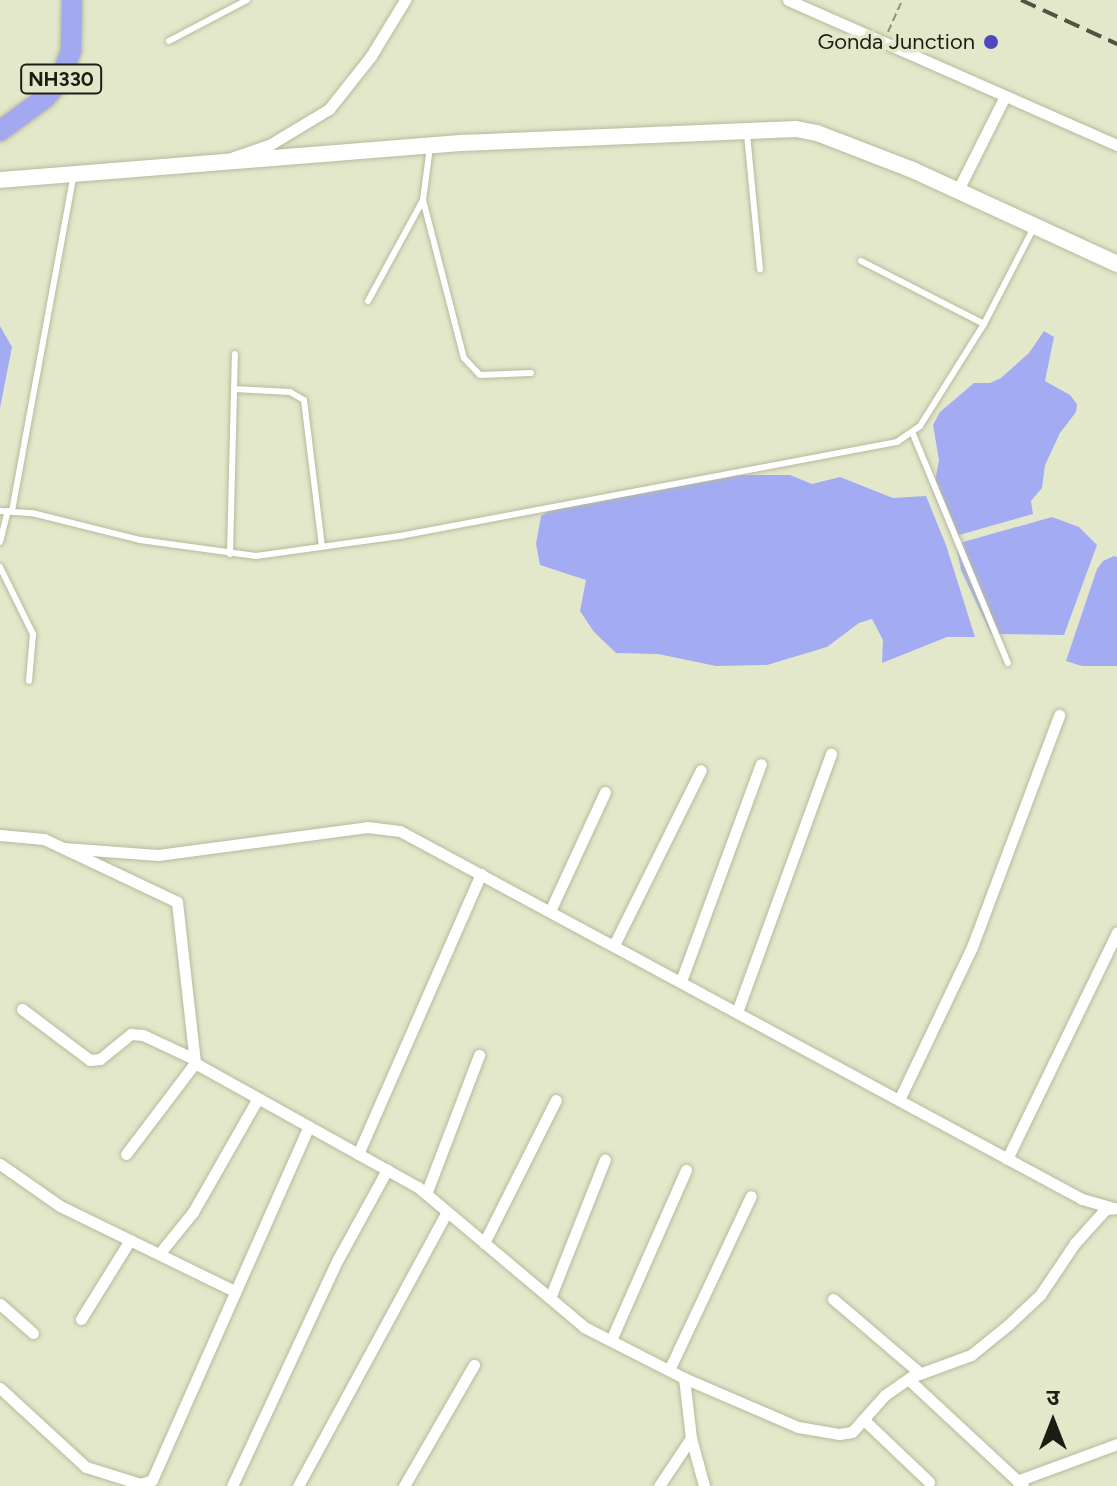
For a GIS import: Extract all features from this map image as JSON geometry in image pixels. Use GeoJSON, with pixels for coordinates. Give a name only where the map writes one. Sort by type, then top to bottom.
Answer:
{"type":"FeatureCollection","features":[{"type":"Feature","properties":{"kind":"highway","name":"NH330"},"geometry":{"type":"LineString","coordinates":[[0,131],[45,98],[60,81],[71,50],[72,0]]}},
{"type":"Feature","properties":{"kind":"street"},"geometry":{"type":"LineString","coordinates":[[218,163],[271,144],[329,109],[371,56],[405,0]]}},
{"type":"Feature","properties":{"kind":"street"},"geometry":{"type":"LineString","coordinates":[[788,0],[1117,145]]}},
{"type":"Feature","properties":{"kind":"street"},"geometry":{"type":"LineString","coordinates":[[958,190],[1005,96]]}},
{"type":"Feature","properties":{"kind":"street"},"geometry":{"type":"LineString","coordinates":[[0,180],[430,145],[796,129],[817,133],[958,190],[1117,264]]}},
{"type":"Feature","properties":{"kind":"street"},"geometry":{"type":"LineString","coordinates":[[899,1100],[972,947],[1059,715]]}},
{"type":"Feature","properties":{"kind":"street"},"geometry":{"type":"LineString","coordinates":[[737,1012],[831,754]]}},
{"type":"Feature","properties":{"kind":"street"},"geometry":{"type":"LineString","coordinates":[[681,981],[761,764]]}},
{"type":"Feature","properties":{"kind":"street"},"geometry":{"type":"LineString","coordinates":[[614,945],[701,770]]}},
{"type":"Feature","properties":{"kind":"street"},"geometry":{"type":"LineString","coordinates":[[550,911],[605,792]]}},
{"type":"Feature","properties":{"kind":"street"},"geometry":{"type":"LineString","coordinates":[[64,848],[171,854],[378,826],[400,831],[1082,1199],[1116,1208]]}},
{"type":"Feature","properties":{"kind":"street"},"geometry":{"type":"LineString","coordinates":[[0,835],[44,839],[177,902],[194,1061],[126,1154]]}},
{"type":"Feature","properties":{"kind":"street"},"geometry":{"type":"LineString","coordinates":[[358,1154],[481,874]]}},
{"type":"Feature","properties":{"kind":"street"},"geometry":{"type":"LineString","coordinates":[[1007,1159],[1117,932]]}},
{"type":"Feature","properties":{"kind":"street"},"geometry":{"type":"LineString","coordinates":[[22,1009],[90,1060],[100,1059],[131,1034],[143,1035],[194,1061],[426,1194],[584,1327],[684,1378],[798,1427],[839,1434],[852,1432],[885,1395],[908,1379],[971,1355],[1040,1295],[1075,1243],[1101,1214],[1116,1208]]}},
{"type":"Feature","properties":{"kind":"street"},"geometry":{"type":"LineString","coordinates":[[426,1194],[479,1055]]}},
{"type":"Feature","properties":{"kind":"street"},"geometry":{"type":"LineString","coordinates":[[159,1254],[193,1212],[258,1098]]}},
{"type":"Feature","properties":{"kind":"street"},"geometry":{"type":"LineString","coordinates":[[484,1243],[556,1100]]}},
{"type":"Feature","properties":{"kind":"street"},"geometry":{"type":"LineString","coordinates":[[0,1388],[86,1467],[141,1484],[149,1482],[309,1126]]}},
{"type":"Feature","properties":{"kind":"street"},"geometry":{"type":"LineString","coordinates":[[550,1298],[605,1159]]}},
{"type":"Feature","properties":{"kind":"street"},"geometry":{"type":"LineString","coordinates":[[0,1164],[60,1206],[234,1291]]}},
{"type":"Feature","properties":{"kind":"street"},"geometry":{"type":"LineString","coordinates":[[232,1486],[338,1259],[387,1170]]}},
{"type":"Feature","properties":{"kind":"street"},"geometry":{"type":"LineString","coordinates":[[611,1340],[686,1170]]}},
{"type":"Feature","properties":{"kind":"street"},"geometry":{"type":"LineString","coordinates":[[669,1370],[751,1196]]}},
{"type":"Feature","properties":{"kind":"street"},"geometry":{"type":"LineString","coordinates":[[298,1486],[447,1212]]}},
{"type":"Feature","properties":{"kind":"street"},"geometry":{"type":"LineString","coordinates":[[81,1319],[130,1240]]}},
{"type":"Feature","properties":{"kind":"street"},"geometry":{"type":"LineString","coordinates":[[833,1299],[920,1373]]}},
{"type":"Feature","properties":{"kind":"street"},"geometry":{"type":"LineString","coordinates":[[0,1304],[33,1333]]}},
{"type":"Feature","properties":{"kind":"street"},"geometry":{"type":"LineString","coordinates":[[404,1486],[474,1365]]}},
{"type":"Feature","properties":{"kind":"street"},"geometry":{"type":"LineString","coordinates":[[684,1378],[691,1438],[704,1486]]}},
{"type":"Feature","properties":{"kind":"street"},"geometry":{"type":"LineString","coordinates":[[908,1379],[1020,1484],[1117,1444]]}},
{"type":"Feature","properties":{"kind":"street"},"geometry":{"type":"LineString","coordinates":[[864,1420],[929,1482]]}},
{"type":"Feature","properties":{"kind":"street"},"geometry":{"type":"LineString","coordinates":[[659,1486],[691,1438]]}},
{"type":"Feature","properties":{"kind":"lane"},"geometry":{"type":"LineString","coordinates":[[169,41],[247,0]]}},
{"type":"Feature","properties":{"kind":"lane"},"geometry":{"type":"LineString","coordinates":[[747,130],[760,269]]}},
{"type":"Feature","properties":{"kind":"lane"},"geometry":{"type":"LineString","coordinates":[[368,301],[423,200],[430,145]]}},
{"type":"Feature","properties":{"kind":"lane"},"geometry":{"type":"LineString","coordinates":[[0,542],[73,174]]}},
{"type":"Feature","properties":{"kind":"lane"},"geometry":{"type":"LineString","coordinates":[[423,200],[464,358],[480,375],[531,373]]}},
{"type":"Feature","properties":{"kind":"lane"},"geometry":{"type":"LineString","coordinates":[[6,511],[126,537],[256,556],[400,536],[897,442],[913,434],[984,324],[1035,226]]}},
{"type":"Feature","properties":{"kind":"lane"},"geometry":{"type":"LineString","coordinates":[[861,261],[984,324]]}},
{"type":"Feature","properties":{"kind":"lane"},"geometry":{"type":"LineString","coordinates":[[230,554],[235,354]]}},
{"type":"Feature","properties":{"kind":"lane"},"geometry":{"type":"LineString","coordinates":[[234,389],[290,392],[304,400],[322,547]]}},
{"type":"Feature","properties":{"kind":"lane"},"geometry":{"type":"LineString","coordinates":[[913,434],[1008,663]]}},
{"type":"Feature","properties":{"kind":"lane"},"geometry":{"type":"LineString","coordinates":[[0,567],[33,634],[29,681]]}},
{"type":"Feature","properties":{"kind":"path"},"geometry":{"type":"LineString","coordinates":[[883,43],[902,0]]}},
{"type":"Feature","properties":{"kind":"water"},"geometry":{"type":"Polygon","coordinates":[[[0,326],[12,347],[0,408],[0,326]]]}},
{"type":"Feature","properties":{"kind":"water"},"geometry":{"type":"Polygon","coordinates":[[[1044,331],[1054,337],[1045,381],[1070,395],[1077,404],[1076,412],[1060,433],[1045,465],[1042,488],[1031,501],[1033,514],[952,537],[933,492],[939,460],[933,425],[940,412],[974,383],[990,383],[1001,378],[1029,353],[1044,331]]]}},
{"type":"Feature","properties":{"kind":"water"},"geometry":{"type":"Polygon","coordinates":[[[737,475],[790,475],[812,484],[840,477],[893,498],[926,496],[946,545],[975,637],[947,637],[882,663],[883,640],[872,619],[859,623],[827,647],[767,665],[716,666],[658,654],[616,653],[594,632],[580,611],[586,580],[540,565],[536,544],[541,516],[559,504],[737,475]]]}},
{"type":"Feature","properties":{"kind":"water"},"geometry":{"type":"Polygon","coordinates":[[[1052,517],[1079,527],[1097,545],[1064,635],[991,634],[961,570],[956,544],[1052,517]]]}},
{"type":"Feature","properties":{"kind":"water"},"geometry":{"type":"Polygon","coordinates":[[[1117,557],[1117,666],[1082,666],[1066,661],[1097,569],[1103,561],[1117,557]]]}},
{"type":"Feature","properties":{"kind":"railway"},"geometry":{"type":"LineString","coordinates":[[1021,0],[1117,44]]}},
{"type":"Feature","properties":{"kind":"place","name":"Gonda Junction"},"geometry":{"type":"Point","coordinates":[991,42]}}]}
